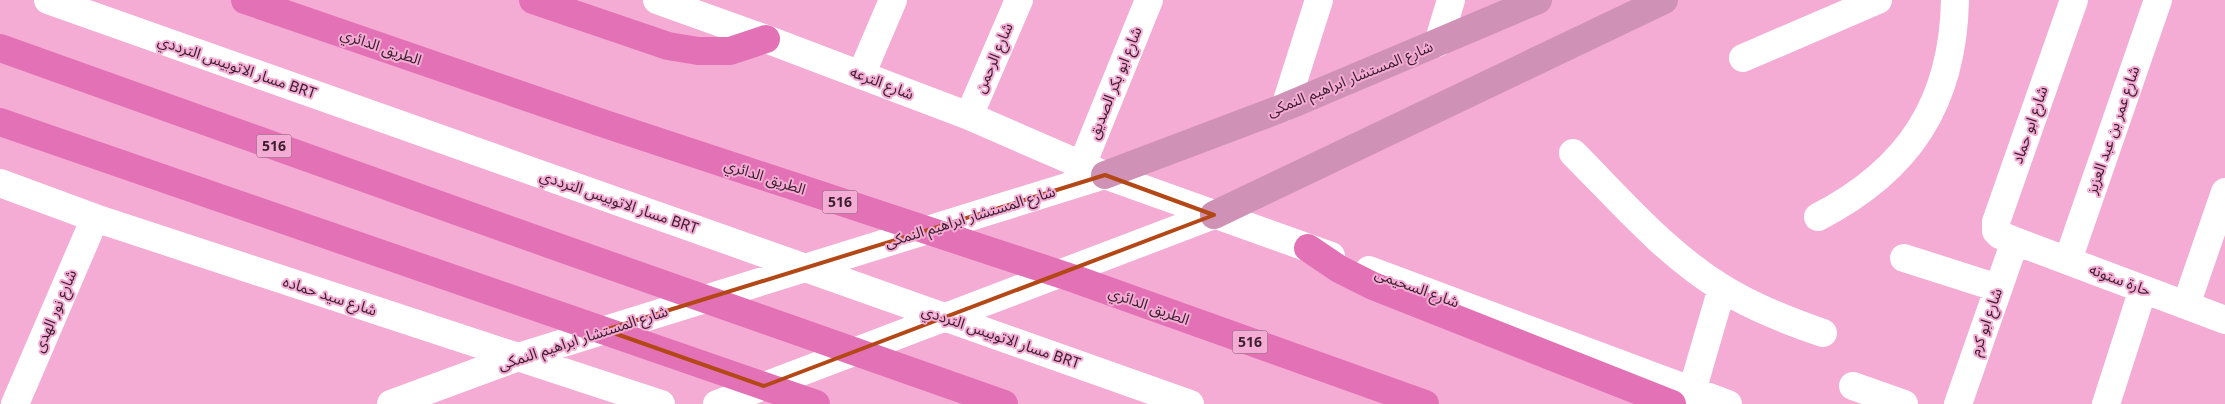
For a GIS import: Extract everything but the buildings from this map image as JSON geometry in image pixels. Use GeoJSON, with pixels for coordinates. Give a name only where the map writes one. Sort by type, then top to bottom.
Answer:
{"type":"FeatureCollection","features":[{"type":"Feature","properties":{"kind":"highway","name":"الطريق الدائري"},"geometry":{"type":"LineString","coordinates":[[245,0],[605,124],[1075,279],[1425,404]]}},
{"type":"Feature","properties":{"kind":"highway"},"geometry":{"type":"LineString","coordinates":[[532,0],[668,46],[688,50],[730,51],[766,39]]}},
{"type":"Feature","properties":{"kind":"highway","name":"516"},"geometry":{"type":"LineString","coordinates":[[0,48],[1004,404]]}},
{"type":"Feature","properties":{"kind":"highway"},"geometry":{"type":"LineString","coordinates":[[0,122],[816,404]]}},
{"type":"Feature","properties":{"kind":"highway"},"geometry":{"type":"LineString","coordinates":[[1308,248],[1339,269],[1372,286],[1682,397]]}},
{"type":"Feature","properties":{"kind":"main road","name":"شارع المستشار ابراهيم النمكى"},"geometry":{"type":"LineString","coordinates":[[1093,170],[1285,107],[1538,0]]}},
{"type":"Feature","properties":{"kind":"main road"},"geometry":{"type":"LineString","coordinates":[[1214,215],[1664,0]]}},
{"type":"Feature","properties":{"kind":"street","name":"مسار الاتوبيس الترددي BRT"},"geometry":{"type":"LineString","coordinates":[[48,0],[1190,404]]}},
{"type":"Feature","properties":{"kind":"street","name":"شارع الترعه"},"geometry":{"type":"LineString","coordinates":[[657,0],[969,116],[1093,170]]}},
{"type":"Feature","properties":{"kind":"street"},"geometry":{"type":"LineString","coordinates":[[861,75],[893,0]]}},
{"type":"Feature","properties":{"kind":"street","name":"شارع الرحمن"},"geometry":{"type":"LineString","coordinates":[[969,116],[1019,0]]}},
{"type":"Feature","properties":{"kind":"street","name":"شارع ابو بكر الصديق"},"geometry":{"type":"LineString","coordinates":[[1093,170],[1149,0]]}},
{"type":"Feature","properties":{"kind":"street"},"geometry":{"type":"LineString","coordinates":[[1285,107],[1319,0]]}},
{"type":"Feature","properties":{"kind":"street"},"geometry":{"type":"LineString","coordinates":[[1438,43],[1451,0]]}},
{"type":"Feature","properties":{"kind":"street"},"geometry":{"type":"LineString","coordinates":[[1743,58],[1878,0]]}},
{"type":"Feature","properties":{"kind":"street"},"geometry":{"type":"LineString","coordinates":[[1818,216],[1845,203],[1870,185],[1892,165],[1916,135],[1938,95],[1950,58],[1955,0]]}},
{"type":"Feature","properties":{"kind":"street","name":"شارع ابو حماد"},"geometry":{"type":"LineString","coordinates":[[2015,241],[2000,235],[1996,231],[1995,225],[2074,0]]}},
{"type":"Feature","properties":{"kind":"street","name":"شارع عمر بن عبد العزيز"},"geometry":{"type":"LineString","coordinates":[[2068,260],[2158,0]]}},
{"type":"Feature","properties":{"kind":"street"},"geometry":{"type":"LineString","coordinates":[[1573,153],[1657,238],[1700,273],[1754,306],[1823,334]]}},
{"type":"Feature","properties":{"kind":"street"},"geometry":{"type":"LineString","coordinates":[[1093,170],[1308,248]]}},
{"type":"Feature","properties":{"kind":"street","name":"شارع المستشار ابراهيم النمكى"},"geometry":{"type":"LineString","coordinates":[[391,404],[518,357],[1093,170]]}},
{"type":"Feature","properties":{"kind":"street","name":"شارع سيد حماده"},"geometry":{"type":"LineString","coordinates":[[0,184],[95,218],[661,404]]}},
{"type":"Feature","properties":{"kind":"street"},"geometry":{"type":"LineString","coordinates":[[2186,305],[2225,192]]}},
{"type":"Feature","properties":{"kind":"street"},"geometry":{"type":"LineString","coordinates":[[716,404],[1214,215]]}},
{"type":"Feature","properties":{"kind":"street","name":"شارع نور الهدى"},"geometry":{"type":"LineString","coordinates":[[15,404],[95,218]]}},
{"type":"Feature","properties":{"kind":"street","name":"حارة ستوته"},"geometry":{"type":"LineString","coordinates":[[2015,241],[2225,320]]}},
{"type":"Feature","properties":{"kind":"street","name":"شارع ابو كرم"},"geometry":{"type":"LineString","coordinates":[[1958,404],[2015,241]]}},
{"type":"Feature","properties":{"kind":"street"},"geometry":{"type":"LineString","coordinates":[[1904,258],[1998,288]]}},
{"type":"Feature","properties":{"kind":"street"},"geometry":{"type":"LineString","coordinates":[[1722,288],[1682,397],[1728,404]]}},
{"type":"Feature","properties":{"kind":"street"},"geometry":{"type":"LineString","coordinates":[[2106,404],[2143,289]]}},
{"type":"Feature","properties":{"kind":"street"},"geometry":{"type":"LineString","coordinates":[[1853,386],[1904,404]]}},
{"type":"Feature","properties":{"kind":"highlighted area"},"geometry":{"type":"Polygon","coordinates":[[[1105,175],[1214,215],[764,386],[605,330],[705,299],[1105,175]]]}}]}
